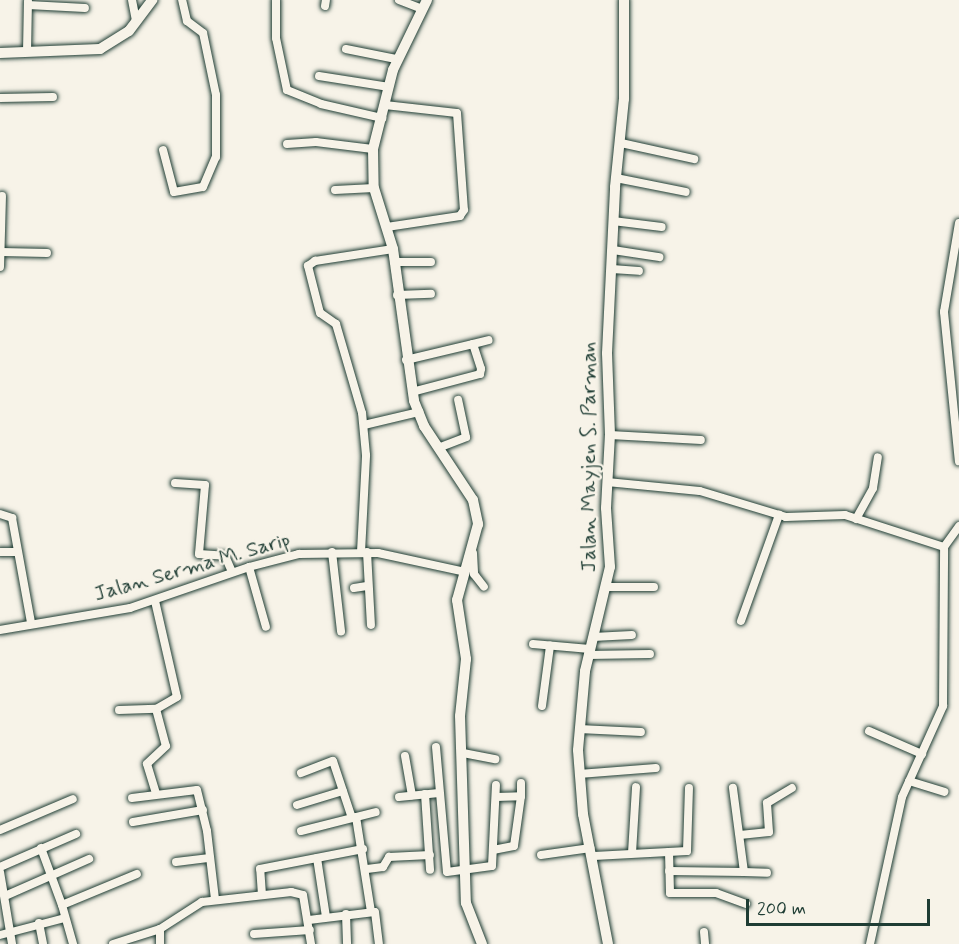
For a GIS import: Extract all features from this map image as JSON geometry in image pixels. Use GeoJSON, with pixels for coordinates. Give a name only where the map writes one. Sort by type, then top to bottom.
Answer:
{"type":"FeatureCollection","features":[{"type":"Feature","properties":{"kind":"street"},"geometry":{"type":"LineString","coordinates":[[132,0],[136,21]]}},
{"type":"Feature","properties":{"kind":"street"},"geometry":{"type":"LineString","coordinates":[[0,53],[100,49],[120,39],[152,0]]}},
{"type":"Feature","properties":{"kind":"street"},"geometry":{"type":"LineString","coordinates":[[163,150],[174,192],[203,187],[216,157],[216,95],[203,33],[187,21],[182,0]]}},
{"type":"Feature","properties":{"kind":"street"},"geometry":{"type":"LineString","coordinates":[[276,0],[276,38],[286,90],[321,104],[382,117]]}},
{"type":"Feature","properties":{"kind":"street"},"geometry":{"type":"LineString","coordinates":[[399,0],[425,5],[396,59],[373,149],[374,188],[393,249],[397,295],[412,392],[419,412],[438,448],[473,500],[478,524],[457,600],[466,659],[460,716],[468,910],[482,944]]}},
{"type":"Feature","properties":{"kind":"street","name":"Jalan Mayjen S. Parman"},"geometry":{"type":"LineString","coordinates":[[608,944],[579,774],[579,729],[589,652],[607,587],[610,567],[607,482],[610,435],[607,353],[613,220],[621,143],[624,0]]}},
{"type":"Feature","properties":{"kind":"street"},"geometry":{"type":"LineString","coordinates":[[27,52],[28,2],[85,8]]}},
{"type":"Feature","properties":{"kind":"street"},"geometry":{"type":"LineString","coordinates":[[346,50],[396,59]]}},
{"type":"Feature","properties":{"kind":"street"},"geometry":{"type":"LineString","coordinates":[[320,76],[389,87]]}},
{"type":"Feature","properties":{"kind":"street"},"geometry":{"type":"LineString","coordinates":[[0,98],[53,98]]}},
{"type":"Feature","properties":{"kind":"street"},"geometry":{"type":"LineString","coordinates":[[385,105],[458,112],[464,210],[460,216],[387,227]]}},
{"type":"Feature","properties":{"kind":"street"},"geometry":{"type":"LineString","coordinates":[[287,144],[316,142],[373,149]]}},
{"type":"Feature","properties":{"kind":"street"},"geometry":{"type":"LineString","coordinates":[[621,143],[694,159]]}},
{"type":"Feature","properties":{"kind":"street"},"geometry":{"type":"LineString","coordinates":[[616,178],[686,192]]}},
{"type":"Feature","properties":{"kind":"street"},"geometry":{"type":"LineString","coordinates":[[335,190],[374,188]]}},
{"type":"Feature","properties":{"kind":"street"},"geometry":{"type":"LineString","coordinates":[[0,267],[2,196]]}},
{"type":"Feature","properties":{"kind":"street"},"geometry":{"type":"LineString","coordinates":[[613,220],[662,227]]}},
{"type":"Feature","properties":{"kind":"street"},"geometry":{"type":"LineString","coordinates":[[959,223],[944,312],[959,460]]}},
{"type":"Feature","properties":{"kind":"street"},"geometry":{"type":"LineString","coordinates":[[371,625],[364,552],[366,454],[364,425],[336,324],[320,313],[308,266],[315,261],[393,249]]}},
{"type":"Feature","properties":{"kind":"street"},"geometry":{"type":"LineString","coordinates":[[613,250],[659,257]]}},
{"type":"Feature","properties":{"kind":"street"},"geometry":{"type":"LineString","coordinates":[[2,252],[47,253]]}},
{"type":"Feature","properties":{"kind":"street"},"geometry":{"type":"LineString","coordinates":[[394,262],[432,262]]}},
{"type":"Feature","properties":{"kind":"street"},"geometry":{"type":"LineString","coordinates":[[612,269],[639,271]]}},
{"type":"Feature","properties":{"kind":"street"},"geometry":{"type":"LineString","coordinates":[[397,295],[431,294]]}},
{"type":"Feature","properties":{"kind":"street"},"geometry":{"type":"LineString","coordinates":[[406,360],[489,340]]}},
{"type":"Feature","properties":{"kind":"street"},"geometry":{"type":"LineString","coordinates":[[412,392],[480,374],[473,344]]}},
{"type":"Feature","properties":{"kind":"street"},"geometry":{"type":"LineString","coordinates":[[438,448],[466,436],[458,400]]}},
{"type":"Feature","properties":{"kind":"street"},"geometry":{"type":"LineString","coordinates":[[364,425],[419,412]]}},
{"type":"Feature","properties":{"kind":"street"},"geometry":{"type":"LineString","coordinates":[[610,435],[701,440]]}},
{"type":"Feature","properties":{"kind":"street"},"geometry":{"type":"LineString","coordinates":[[856,519],[873,488],[878,457]]}},
{"type":"Feature","properties":{"kind":"street"},"geometry":{"type":"LineString","coordinates":[[607,482],[700,491],[778,515],[830,514],[856,519],[944,547]]}},
{"type":"Feature","properties":{"kind":"street"},"geometry":{"type":"LineString","coordinates":[[175,483],[205,485],[199,554],[225,556],[232,572]]}},
{"type":"Feature","properties":{"kind":"street"},"geometry":{"type":"LineString","coordinates":[[0,514],[12,518],[16,552],[31,623]]}},
{"type":"Feature","properties":{"kind":"street"},"geometry":{"type":"LineString","coordinates":[[741,621],[778,515]]}},
{"type":"Feature","properties":{"kind":"street"},"geometry":{"type":"LineString","coordinates":[[870,944],[909,781],[945,698],[944,547],[959,526]]}},
{"type":"Feature","properties":{"kind":"street"},"geometry":{"type":"LineString","coordinates":[[473,548],[474,574],[484,587]]}},
{"type":"Feature","properties":{"kind":"street"},"geometry":{"type":"LineString","coordinates":[[0,552],[16,552]]}},
{"type":"Feature","properties":{"kind":"street"},"geometry":{"type":"LineString","coordinates":[[332,552],[341,631]]}},
{"type":"Feature","properties":{"kind":"street","name":"Jalan Serma M. Sarip"},"geometry":{"type":"LineString","coordinates":[[0,630],[31,623],[113,612],[154,601],[232,572],[299,554],[364,552],[465,572]]}},
{"type":"Feature","properties":{"kind":"street"},"geometry":{"type":"LineString","coordinates":[[249,567],[266,627]]}},
{"type":"Feature","properties":{"kind":"street"},"geometry":{"type":"LineString","coordinates":[[354,588],[367,586]]}},
{"type":"Feature","properties":{"kind":"street"},"geometry":{"type":"LineString","coordinates":[[607,587],[654,587]]}},
{"type":"Feature","properties":{"kind":"street"},"geometry":{"type":"LineString","coordinates":[[119,710],[156,710],[177,697],[154,601]]}},
{"type":"Feature","properties":{"kind":"street"},"geometry":{"type":"LineString","coordinates":[[593,637],[632,635]]}},
{"type":"Feature","properties":{"kind":"street"},"geometry":{"type":"LineString","coordinates":[[533,644],[589,652],[650,654]]}},
{"type":"Feature","properties":{"kind":"street"},"geometry":{"type":"LineString","coordinates":[[542,706],[550,646]]}},
{"type":"Feature","properties":{"kind":"street"},"geometry":{"type":"LineString","coordinates":[[156,710],[166,746],[163,753],[148,761],[156,794]]}},
{"type":"Feature","properties":{"kind":"street"},"geometry":{"type":"LineString","coordinates":[[579,729],[641,732]]}},
{"type":"Feature","properties":{"kind":"street"},"geometry":{"type":"LineString","coordinates":[[869,731],[922,754]]}},
{"type":"Feature","properties":{"kind":"street"},"geometry":{"type":"LineString","coordinates":[[436,747],[445,871],[492,866],[496,785]]}},
{"type":"Feature","properties":{"kind":"street"},"geometry":{"type":"LineString","coordinates":[[463,753],[495,759]]}},
{"type":"Feature","properties":{"kind":"street"},"geometry":{"type":"LineString","coordinates":[[405,756],[412,795]]}},
{"type":"Feature","properties":{"kind":"street"},"geometry":{"type":"LineString","coordinates":[[301,773],[333,761],[354,817],[363,849],[371,912]]}},
{"type":"Feature","properties":{"kind":"street"},"geometry":{"type":"LineString","coordinates":[[579,774],[656,768]]}},
{"type":"Feature","properties":{"kind":"street"},"geometry":{"type":"LineString","coordinates":[[909,781],[944,792]]}},
{"type":"Feature","properties":{"kind":"street"},"geometry":{"type":"LineString","coordinates":[[493,850],[514,846],[521,783]]}},
{"type":"Feature","properties":{"kind":"street"},"geometry":{"type":"LineString","coordinates":[[632,853],[636,787]]}},
{"type":"Feature","properties":{"kind":"street"},"geometry":{"type":"LineString","coordinates":[[541,855],[688,850],[689,788]]}},
{"type":"Feature","properties":{"kind":"street"},"geometry":{"type":"LineString","coordinates":[[733,788],[744,872]]}},
{"type":"Feature","properties":{"kind":"street"},"geometry":{"type":"LineString","coordinates":[[740,836],[769,832],[767,803],[792,788]]}},
{"type":"Feature","properties":{"kind":"street"},"geometry":{"type":"LineString","coordinates":[[132,798],[194,789],[203,810],[214,899]]}},
{"type":"Feature","properties":{"kind":"street"},"geometry":{"type":"LineString","coordinates":[[297,806],[343,791]]}},
{"type":"Feature","properties":{"kind":"street"},"geometry":{"type":"LineString","coordinates":[[399,797],[438,793]]}},
{"type":"Feature","properties":{"kind":"street"},"geometry":{"type":"LineString","coordinates":[[425,794],[430,870]]}},
{"type":"Feature","properties":{"kind":"street"},"geometry":{"type":"LineString","coordinates":[[496,797],[521,796]]}},
{"type":"Feature","properties":{"kind":"street"},"geometry":{"type":"LineString","coordinates":[[0,830],[73,799]]}},
{"type":"Feature","properties":{"kind":"street"},"geometry":{"type":"LineString","coordinates":[[133,822],[203,810]]}},
{"type":"Feature","properties":{"kind":"street"},"geometry":{"type":"LineString","coordinates":[[301,831],[376,812]]}},
{"type":"Feature","properties":{"kind":"street"},"geometry":{"type":"LineString","coordinates":[[0,867],[76,834]]}},
{"type":"Feature","properties":{"kind":"street"},"geometry":{"type":"LineString","coordinates":[[41,848],[53,877],[73,944]]}},
{"type":"Feature","properties":{"kind":"street"},"geometry":{"type":"LineString","coordinates":[[262,895],[260,869],[363,849]]}},
{"type":"Feature","properties":{"kind":"street"},"geometry":{"type":"LineString","coordinates":[[669,852],[670,892],[716,893],[746,904]]}},
{"type":"Feature","properties":{"kind":"street"},"geometry":{"type":"LineString","coordinates":[[367,869],[383,867],[389,857],[430,855]]}},
{"type":"Feature","properties":{"kind":"street"},"geometry":{"type":"LineString","coordinates":[[176,862],[210,858]]}},
{"type":"Feature","properties":{"kind":"street"},"geometry":{"type":"LineString","coordinates":[[317,858],[326,917]]}},
{"type":"Feature","properties":{"kind":"street"},"geometry":{"type":"LineString","coordinates":[[4,902],[88,859]]}},
{"type":"Feature","properties":{"kind":"street"},"geometry":{"type":"LineString","coordinates":[[669,871],[767,873]]}},
{"type":"Feature","properties":{"kind":"street"},"geometry":{"type":"LineString","coordinates":[[0,872],[12,944]]}},
{"type":"Feature","properties":{"kind":"street"},"geometry":{"type":"LineString","coordinates":[[62,905],[137,874]]}},
{"type":"Feature","properties":{"kind":"street"},"geometry":{"type":"LineString","coordinates":[[113,944],[160,929],[202,902],[214,899],[300,893],[309,920],[311,944]]}},
{"type":"Feature","properties":{"kind":"street"},"geometry":{"type":"LineString","coordinates":[[309,920],[346,914],[377,913],[379,944]]}},
{"type":"Feature","properties":{"kind":"street"},"geometry":{"type":"LineString","coordinates":[[346,914],[347,944]]}},
{"type":"Feature","properties":{"kind":"street"},"geometry":{"type":"LineString","coordinates":[[0,935],[65,918]]}},
{"type":"Feature","properties":{"kind":"street"},"geometry":{"type":"LineString","coordinates":[[39,923],[42,944]]}},
{"type":"Feature","properties":{"kind":"street"},"geometry":{"type":"LineString","coordinates":[[160,929],[160,944]]}},
{"type":"Feature","properties":{"kind":"street"},"geometry":{"type":"LineString","coordinates":[[254,934],[310,930]]}},
{"type":"Feature","properties":{"kind":"street"},"geometry":{"type":"LineString","coordinates":[[704,932],[705,944]]}}]}
